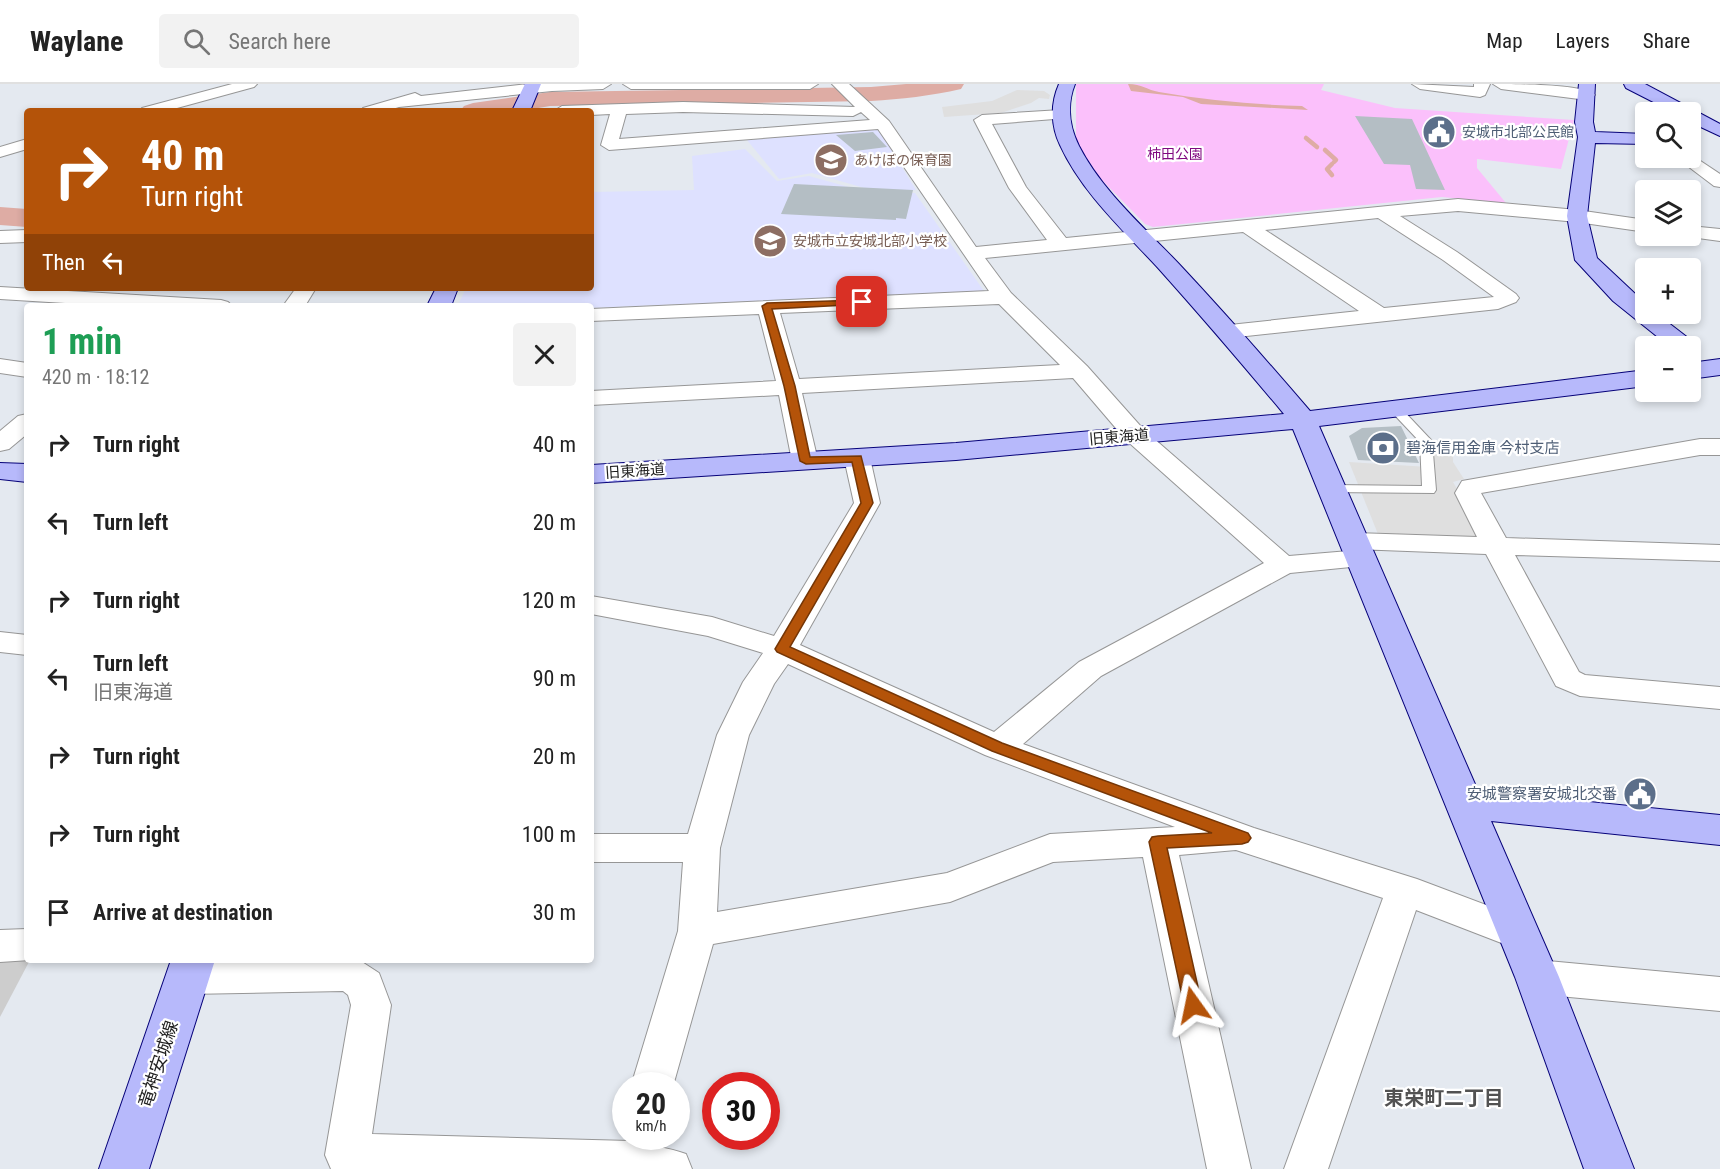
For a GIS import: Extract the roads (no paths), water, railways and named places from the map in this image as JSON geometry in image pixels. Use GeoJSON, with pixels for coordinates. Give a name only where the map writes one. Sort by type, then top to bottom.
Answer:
{"type":"FeatureCollection","features":[{"type":"Feature","properties":{"kind":"street"},"geometry":{"type":"LineString","coordinates":[[159,108],[249,84]]}},
{"type":"Feature","properties":{"kind":"street"},"geometry":{"type":"LineString","coordinates":[[379,108],[458,84]]}},
{"type":"Feature","properties":{"kind":"street"},"geometry":{"type":"LineString","coordinates":[[396,103],[532,88],[603,84]]}},
{"type":"Feature","properties":{"kind":"street"},"geometry":{"type":"LineString","coordinates":[[631,84],[810,84]]}},
{"type":"Feature","properties":{"kind":"street"},"geometry":{"type":"LineString","coordinates":[[1066,84],[1061,98],[1061,115],[1068,143],[1080,167],[1105,198],[1228,331],[1302,418],[1536,977],[1609,1169]]}},
{"type":"Feature","properties":{"kind":"street"},"geometry":{"type":"LineString","coordinates":[[1429,85],[1480,92],[1482,84]]}},
{"type":"Feature","properties":{"kind":"street"},"geometry":{"type":"LineString","coordinates":[[1501,84],[1587,90],[1584,122],[1587,136],[1577,216],[1586,260],[1621,296],[1671,336]]}},
{"type":"Feature","properties":{"kind":"street"},"geometry":{"type":"LineString","coordinates":[[1632,84],[1666,102]]}},
{"type":"Feature","properties":{"kind":"street"},"geometry":{"type":"LineString","coordinates":[[841,85],[883,124],[1004,297],[1079,371],[1135,435],[1283,565]]}},
{"type":"Feature","properties":{"kind":"street"},"geometry":{"type":"LineString","coordinates":[[522,108],[532,88]]}},
{"type":"Feature","properties":{"kind":"street"},"geometry":{"type":"LineString","coordinates":[[620,108],[609,145],[883,124]]}},
{"type":"Feature","properties":{"kind":"street"},"geometry":{"type":"LineString","coordinates":[[594,109],[866,109]]}},
{"type":"Feature","properties":{"kind":"street"},"geometry":{"type":"LineString","coordinates":[[1060,243],[1018,188],[982,120],[1061,115]]}},
{"type":"Feature","properties":{"kind":"street"},"geometry":{"type":"LineString","coordinates":[[1701,121],[1720,131]]}},
{"type":"Feature","properties":{"kind":"street"},"geometry":{"type":"LineString","coordinates":[[1587,136],[1635,138]]}},
{"type":"Feature","properties":{"kind":"street"},"geometry":{"type":"LineString","coordinates":[[1701,140],[1720,141]]}},
{"type":"Feature","properties":{"kind":"street"},"geometry":{"type":"LineString","coordinates":[[0,152],[24,145]]}},
{"type":"Feature","properties":{"kind":"street"},"geometry":{"type":"LineString","coordinates":[[0,152],[24,153]]}},
{"type":"Feature","properties":{"kind":"street"},"geometry":{"type":"LineString","coordinates":[[1700,168],[1720,182]]}},
{"type":"Feature","properties":{"kind":"street"},"geometry":{"type":"LineString","coordinates":[[972,253],[1458,205],[1577,216],[1635,224]]}},
{"type":"Feature","properties":{"kind":"street"},"geometry":{"type":"LineString","coordinates":[[1228,331],[1498,303],[1509,298],[1450,256],[1382,213]]}},
{"type":"Feature","properties":{"kind":"street"},"geometry":{"type":"LineString","coordinates":[[1247,226],[1381,316]]}},
{"type":"Feature","properties":{"kind":"street"},"geometry":{"type":"LineString","coordinates":[[1701,235],[1717,239]]}},
{"type":"Feature","properties":{"kind":"street"},"geometry":{"type":"LineString","coordinates":[[0,237],[24,236]]}},
{"type":"Feature","properties":{"kind":"street"},"geometry":{"type":"LineString","coordinates":[[15,291],[151,303]]}},
{"type":"Feature","properties":{"kind":"street"},"geometry":{"type":"LineString","coordinates":[[594,315],[1004,297]]}},
{"type":"Feature","properties":{"kind":"street"},"geometry":{"type":"LineString","coordinates":[[767,306],[789,386],[806,461]]}},
{"type":"Feature","properties":{"kind":"street"},"geometry":{"type":"LineString","coordinates":[[0,366],[24,370]]}},
{"type":"Feature","properties":{"kind":"street"},"geometry":{"type":"LineString","coordinates":[[594,398],[1079,371]]}},
{"type":"Feature","properties":{"kind":"street","name":"旧東海道"},"geometry":{"type":"LineString","coordinates":[[594,474],[857,458],[1135,435],[1511,396],[1635,379]]}},
{"type":"Feature","properties":{"kind":"street"},"geometry":{"type":"LineString","coordinates":[[0,444],[24,423]]}},
{"type":"Feature","properties":{"kind":"street"},"geometry":{"type":"LineString","coordinates":[[1720,447],[1700,447],[1471,487],[1468,493],[1567,679],[1580,685],[1720,698]]}},
{"type":"Feature","properties":{"kind":"street"},"geometry":{"type":"LineString","coordinates":[[656,1072],[697,931],[702,848],[733,735],[759,682],[782,649],[867,503],[857,458]]}},
{"type":"Feature","properties":{"kind":"street"},"geometry":{"type":"LineString","coordinates":[[0,471],[24,473]]}},
{"type":"Feature","properties":{"kind":"street"},"geometry":{"type":"LineString","coordinates":[[997,747],[1090,669],[1283,565],[1358,549],[1496,545],[1720,553]]}},
{"type":"Feature","properties":{"kind":"street"},"geometry":{"type":"LineString","coordinates":[[594,606],[712,627],[782,649],[997,747],[1242,838],[1404,891],[1517,933]]}},
{"type":"Feature","properties":{"kind":"street"},"geometry":{"type":"LineString","coordinates":[[0,642],[24,645]]}},
{"type":"Feature","properties":{"kind":"street"},"geometry":{"type":"LineString","coordinates":[[1463,804],[1720,830]]}},
{"type":"Feature","properties":{"kind":"street"},"geometry":{"type":"LineString","coordinates":[[697,931],[950,887],[1050,848],[1242,838]]}},
{"type":"Feature","properties":{"kind":"street"},"geometry":{"type":"LineString","coordinates":[[1158,842],[1229,1169]]}},
{"type":"Feature","properties":{"kind":"street"},"geometry":{"type":"LineString","coordinates":[[594,848],[702,848]]}},
{"type":"Feature","properties":{"kind":"street"},"geometry":{"type":"LineString","coordinates":[[1306,1169],[1404,891]]}},
{"type":"Feature","properties":{"kind":"street"},"geometry":{"type":"LineString","coordinates":[[0,946],[24,945]]}},
{"type":"Feature","properties":{"kind":"street"},"geometry":{"type":"LineString","coordinates":[[190,968],[351,974],[364,985],[371,1005],[347,1155],[641,1159]]}},
{"type":"Feature","properties":{"kind":"street","name":"竜神安城線"},"geometry":{"type":"LineString","coordinates":[[124,1169],[190,968]]}},
{"type":"Feature","properties":{"kind":"street"},"geometry":{"type":"LineString","coordinates":[[1536,977],[1720,994]]}},
{"type":"Feature","properties":{"kind":"lane"},"geometry":{"type":"LineString","coordinates":[[1333,489],[1429,490],[1426,441],[1394,408]]}},
{"type":"Feature","properties":{"kind":"waterway"},"geometry":{"type":"LineString","coordinates":[[492,108],[550,99],[871,94],[911,91],[952,84]]}},
{"type":"Feature","properties":{"kind":"waterway"},"geometry":{"type":"LineString","coordinates":[[1306,138],[1317,147]]}},
{"type":"Feature","properties":{"kind":"waterway"},"geometry":{"type":"LineString","coordinates":[[1325,150],[1336,160],[1334,162]]}},
{"type":"Feature","properties":{"kind":"waterway"},"geometry":{"type":"LineString","coordinates":[[1332,164],[1327,169],[1332,175]]}},
{"type":"Feature","properties":{"kind":"waterway"},"geometry":{"type":"LineString","coordinates":[[0,216],[24,218]]}},
{"type":"Feature","properties":{"kind":"place","name":"安城市北部公民館"},"geometry":{"type":"Point","coordinates":[1439,132]}},
{"type":"Feature","properties":{"kind":"place","name":"あけぼの保育園"},"geometry":{"type":"Point","coordinates":[831,160]}},
{"type":"Feature","properties":{"kind":"place","name":"安城市立安城北部小学校"},"geometry":{"type":"Point","coordinates":[770,241]}},
{"type":"Feature","properties":{"kind":"place","name":"碧海信用金庫 今村支店"},"geometry":{"type":"Point","coordinates":[1383,448]}},
{"type":"Feature","properties":{"kind":"place","name":"安城警察署安城北交番"},"geometry":{"type":"Point","coordinates":[1640,794]}},
{"type":"Feature","properties":{"kind":"district","name":"東栄町二丁目"},"geometry":{"type":"Point","coordinates":[1444,1098]}},
{"type":"Feature","properties":{"kind":"park label","name":"柿田公園"},"geometry":{"type":"Point","coordinates":[1175,154]}}]}
